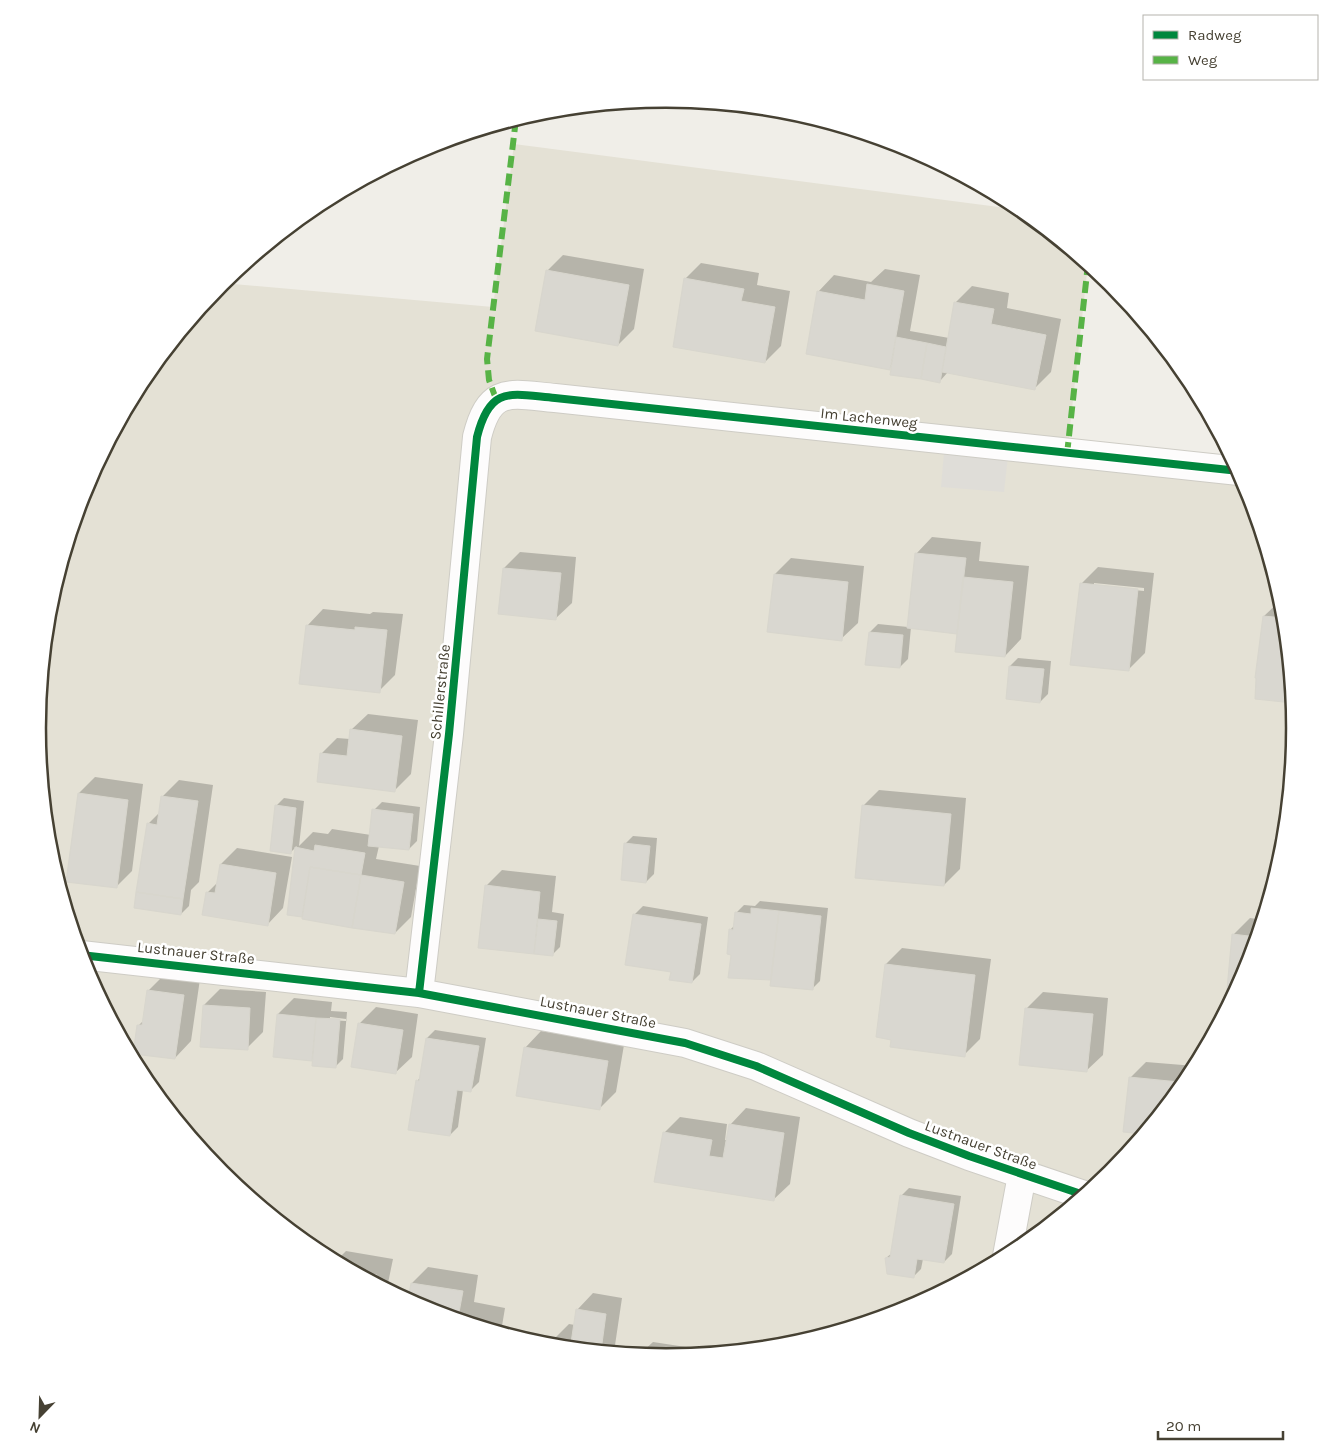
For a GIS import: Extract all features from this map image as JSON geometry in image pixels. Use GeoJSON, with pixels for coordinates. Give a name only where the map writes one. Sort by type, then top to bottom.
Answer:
{"type":"FeatureCollection","features":[{"type":"Feature","properties":{"kind":"street","name":"Im Lachenweg"},"geometry":{"type":"LineString","coordinates":[[496,399],[507,395],[555,398],[1230,470]]}},
{"type":"Feature","properties":{"kind":"street","name":"Schillerstraße"},"geometry":{"type":"LineString","coordinates":[[419,993],[449,734],[477,437],[482,416],[496,399]]}},
{"type":"Feature","properties":{"kind":"street","name":"Lustnauer Straße"},"geometry":{"type":"LineString","coordinates":[[89,955],[419,993],[685,1044],[756,1066],[909,1132],[1022,1175],[1077,1193]]}},
{"type":"Feature","properties":{"kind":"street"},"geometry":{"type":"LineString","coordinates":[[1009,1245],[1022,1175]]}},
{"type":"Feature","properties":{"kind":"shaded area"},"geometry":{"type":"Polygon","coordinates":[[[514,144],[1004,208],[1044,236],[1087,273],[1067,454],[1230,470],[1240,491],[1266,567],[1275,607],[1285,687],[1287,728],[1285,769],[1275,849],[1266,889],[1240,965],[1204,1038],[1182,1073],[1159,1106],[1105,1167],[1044,1220],[1011,1244],[977,1265],[904,1301],[827,1327],[788,1336],[707,1347],[666,1348],[626,1347],[545,1336],[506,1327],[429,1301],[356,1265],[322,1244],[289,1220],[228,1167],[174,1106],[151,1073],[129,1038],[93,965],[67,889],[58,849],[48,769],[46,728],[48,687],[58,607],[67,567],[93,491],[129,418],[174,350],[234,284],[493,307],[514,144]]]}},
{"type":"Feature","properties":{"kind":"shaded area"},"geometry":{"type":"Polygon","coordinates":[[[945,441],[1009,447],[1004,492],[941,487],[945,441]]]}},
{"type":"Feature","properties":{"kind":"building"},"geometry":{"type":"Polygon","coordinates":[[[546,270],[629,285],[618,346],[535,331],[546,270]]]}},
{"type":"Feature","properties":{"kind":"building"},"geometry":{"type":"Polygon","coordinates":[[[684,278],[744,289],[741,301],[775,307],[765,363],[673,347],[684,278]]]}},
{"type":"Feature","properties":{"kind":"building"},"geometry":{"type":"Polygon","coordinates":[[[867,284],[904,291],[890,370],[806,354],[817,291],[865,300],[867,284]]]}},
{"type":"Feature","properties":{"kind":"building"},"geometry":{"type":"Polygon","coordinates":[[[954,302],[994,309],[991,324],[1046,335],[1035,390],[942,372],[954,302]]]}},
{"type":"Feature","properties":{"kind":"building"},"geometry":{"type":"Polygon","coordinates":[[[896,337],[927,343],[921,379],[890,375],[896,337]]]}},
{"type":"Feature","properties":{"kind":"building"},"geometry":{"type":"Polygon","coordinates":[[[927,343],[946,347],[940,383],[921,379],[927,343]]]}},
{"type":"Feature","properties":{"kind":"building"},"geometry":{"type":"Polygon","coordinates":[[[915,553],[966,558],[957,634],[907,628],[915,553]]]}},
{"type":"Feature","properties":{"kind":"building"},"geometry":{"type":"Polygon","coordinates":[[[503,568],[561,573],[556,620],[498,614],[503,568]]]}},
{"type":"Feature","properties":{"kind":"building"},"geometry":{"type":"Polygon","coordinates":[[[774,574],[848,582],[842,641],[767,632],[774,574]]]}},
{"type":"Feature","properties":{"kind":"building"},"geometry":{"type":"Polygon","coordinates":[[[963,577],[1013,582],[1005,657],[955,652],[963,577]]]}},
{"type":"Feature","properties":{"kind":"building"},"geometry":{"type":"Polygon","coordinates":[[[1080,583],[1138,589],[1129,671],[1070,665],[1080,583]]]}},
{"type":"Feature","properties":{"kind":"building"},"geometry":{"type":"Polygon","coordinates":[[[1263,616],[1277,617],[1286,702],[1255,699],[1255,678],[1263,616]]]}},
{"type":"Feature","properties":{"kind":"building"},"geometry":{"type":"Polygon","coordinates":[[[306,625],[355,630],[355,627],[387,630],[380,693],[299,684],[306,625]]]}},
{"type":"Feature","properties":{"kind":"building"},"geometry":{"type":"Polygon","coordinates":[[[869,632],[903,635],[900,668],[865,665],[869,632]]]}},
{"type":"Feature","properties":{"kind":"building"},"geometry":{"type":"Polygon","coordinates":[[[1009,666],[1044,669],[1040,703],[1006,699],[1009,666]]]}},
{"type":"Feature","properties":{"kind":"building"},"geometry":{"type":"Polygon","coordinates":[[[350,729],[402,736],[395,792],[317,782],[320,753],[347,756],[350,729]]]}},
{"type":"Feature","properties":{"kind":"building"},"geometry":{"type":"Polygon","coordinates":[[[78,793],[128,800],[117,888],[66,882],[78,793]]]}},
{"type":"Feature","properties":{"kind":"building"},"geometry":{"type":"Polygon","coordinates":[[[161,796],[198,801],[183,899],[136,892],[147,823],[157,825],[161,796]]]}},
{"type":"Feature","properties":{"kind":"building"},"geometry":{"type":"Polygon","coordinates":[[[275,805],[296,808],[291,854],[270,851],[275,805]]]}},
{"type":"Feature","properties":{"kind":"building"},"geometry":{"type":"Polygon","coordinates":[[[862,805],[951,814],[944,886],[855,878],[862,805]]]}},
{"type":"Feature","properties":{"kind":"building"},"geometry":{"type":"Polygon","coordinates":[[[372,809],[413,814],[409,850],[368,846],[372,809]]]}},
{"type":"Feature","properties":{"kind":"building"},"geometry":{"type":"Polygon","coordinates":[[[624,843],[650,846],[646,883],[621,880],[624,843]]]}},
{"type":"Feature","properties":{"kind":"building"},"geometry":{"type":"Polygon","coordinates":[[[315,845],[365,853],[361,875],[310,867],[302,917],[287,915],[295,847],[314,851],[315,845]]]}},
{"type":"Feature","properties":{"kind":"building"},"geometry":{"type":"Polygon","coordinates":[[[220,864],[276,873],[268,926],[202,915],[206,892],[215,893],[220,864]]]}},
{"type":"Feature","properties":{"kind":"building"},"geometry":{"type":"Polygon","coordinates":[[[310,867],[361,875],[352,928],[302,919],[310,867]]]}},
{"type":"Feature","properties":{"kind":"building"},"geometry":{"type":"Polygon","coordinates":[[[361,875],[404,882],[395,934],[352,928],[361,875]]]}},
{"type":"Feature","properties":{"kind":"building"},"geometry":{"type":"Polygon","coordinates":[[[485,885],[540,892],[534,954],[478,948],[485,885]]]}},
{"type":"Feature","properties":{"kind":"building"},"geometry":{"type":"Polygon","coordinates":[[[136,892],[183,899],[181,915],[134,908],[136,892]]]}},
{"type":"Feature","properties":{"kind":"building"},"geometry":{"type":"Polygon","coordinates":[[[751,908],[779,911],[771,980],[728,978],[731,955],[727,954],[729,929],[733,930],[735,912],[751,914],[751,908]]]}},
{"type":"Feature","properties":{"kind":"building"},"geometry":{"type":"Polygon","coordinates":[[[779,911],[821,916],[813,990],[770,986],[779,911]]]}},
{"type":"Feature","properties":{"kind":"building"},"geometry":{"type":"Polygon","coordinates":[[[633,914],[701,924],[692,983],[669,980],[671,972],[625,965],[633,914]]]}},
{"type":"Feature","properties":{"kind":"building"},"geometry":{"type":"Polygon","coordinates":[[[538,919],[557,921],[553,956],[534,954],[538,919]]]}},
{"type":"Feature","properties":{"kind":"building"},"geometry":{"type":"Polygon","coordinates":[[[1232,934],[1251,936],[1240,965],[1227,994],[1232,934]]]}},
{"type":"Feature","properties":{"kind":"building"},"geometry":{"type":"Polygon","coordinates":[[[885,964],[975,975],[965,1057],[890,1047],[891,1040],[876,1037],[885,964]]]}},
{"type":"Feature","properties":{"kind":"building"},"geometry":{"type":"Polygon","coordinates":[[[147,990],[184,995],[175,1059],[140,1055],[134,1046],[137,1025],[142,1025],[147,990]]]}},
{"type":"Feature","properties":{"kind":"building"},"geometry":{"type":"Polygon","coordinates":[[[203,1005],[250,1008],[248,1050],[200,1047],[203,1005]]]}},
{"type":"Feature","properties":{"kind":"building"},"geometry":{"type":"Polygon","coordinates":[[[1025,1008],[1093,1014],[1087,1072],[1019,1065],[1025,1008]]]}},
{"type":"Feature","properties":{"kind":"building"},"geometry":{"type":"Polygon","coordinates":[[[277,1014],[316,1018],[312,1061],[273,1057],[277,1014]]]}},
{"type":"Feature","properties":{"kind":"building"},"geometry":{"type":"Polygon","coordinates":[[[316,1018],[340,1019],[336,1068],[312,1066],[316,1018]]]}},
{"type":"Feature","properties":{"kind":"building"},"geometry":{"type":"Polygon","coordinates":[[[358,1023],[403,1030],[396,1074],[351,1067],[358,1023]]]}},
{"type":"Feature","properties":{"kind":"building"},"geometry":{"type":"Polygon","coordinates":[[[426,1038],[479,1046],[471,1092],[457,1090],[450,1136],[408,1130],[416,1080],[419,1081],[426,1038]]]}},
{"type":"Feature","properties":{"kind":"building"},"geometry":{"type":"Polygon","coordinates":[[[524,1047],[608,1061],[600,1110],[516,1096],[524,1047]]]}},
{"type":"Feature","properties":{"kind":"building"},"geometry":{"type":"Polygon","coordinates":[[[1129,1077],[1176,1082],[1136,1133],[1123,1132],[1129,1077]]]}},
{"type":"Feature","properties":{"kind":"building"},"geometry":{"type":"Polygon","coordinates":[[[729,1124],[784,1133],[774,1201],[654,1182],[663,1132],[712,1140],[709,1156],[723,1158],[729,1124]]]}},
{"type":"Feature","properties":{"kind":"building"},"geometry":{"type":"Polygon","coordinates":[[[900,1195],[954,1204],[944,1263],[917,1259],[914,1278],[887,1274],[885,1258],[890,1257],[900,1195]]]}},
{"type":"Feature","properties":{"kind":"building"},"geometry":{"type":"Polygon","coordinates":[[[411,1283],[463,1291],[459,1312],[409,1292],[411,1283]]]}},
{"type":"Feature","properties":{"kind":"building"},"geometry":{"type":"Polygon","coordinates":[[[576,1309],[606,1314],[602,1345],[571,1341],[576,1309]]]}},
{"type":"Feature","properties":{"kind":"marked path"},"geometry":{"type":"LineString","coordinates":[[496,399],[489,380],[487,359],[515,127]]}},
{"type":"Feature","properties":{"kind":"marked path"},"geometry":{"type":"LineString","coordinates":[[1067,454],[1087,273]]}},
{"type":"Feature","properties":{"kind":"cycle path"},"geometry":{"type":"LineString","coordinates":[[419,993],[449,734],[477,437],[488,408],[496,401],[504,396],[526,395],[1230,470]]}},
{"type":"Feature","properties":{"kind":"cycle path"},"geometry":{"type":"LineString","coordinates":[[90,956],[419,993],[685,1043],[756,1066],[909,1133],[969,1156],[1077,1193]]}}]}
